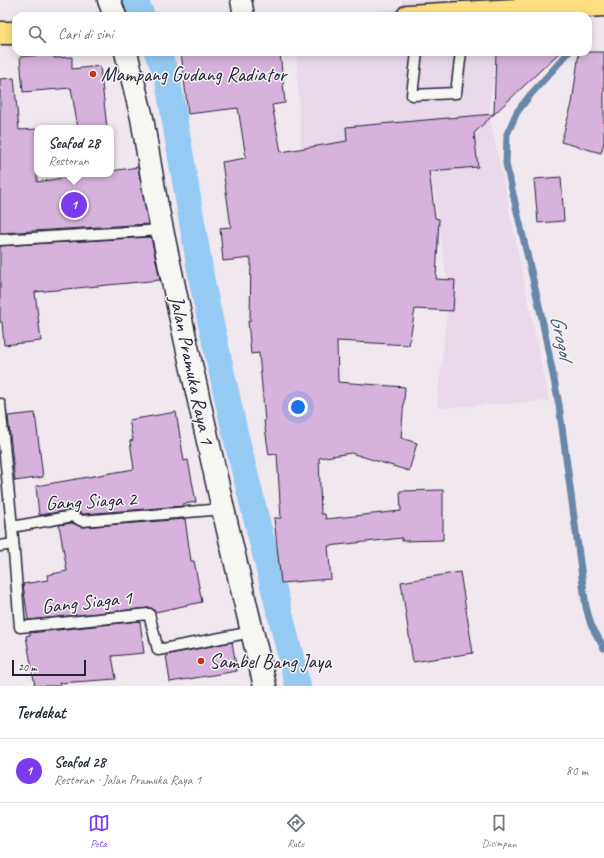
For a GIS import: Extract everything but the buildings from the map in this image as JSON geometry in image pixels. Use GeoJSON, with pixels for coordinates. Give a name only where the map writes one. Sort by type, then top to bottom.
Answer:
{"type":"FeatureCollection","features":[{"type":"Feature","properties":{"kind":"highway"},"geometry":{"type":"LineString","coordinates":[[445,12],[460,10],[521,10],[604,5]]}},
{"type":"Feature","properties":{"kind":"highway"},"geometry":{"type":"LineString","coordinates":[[0,33],[12,33]]}},
{"type":"Feature","properties":{"kind":"main road"},"geometry":{"type":"LineString","coordinates":[[109,0],[114,12]]}},
{"type":"Feature","properties":{"kind":"main road","name":"Jalan Pramuka Raya 1"},"geometry":{"type":"LineString","coordinates":[[127,56],[142,118],[162,230],[223,509],[265,686]]}},
{"type":"Feature","properties":{"kind":"street"},"geometry":{"type":"LineString","coordinates":[[241,0],[243,12]]}},
{"type":"Feature","properties":{"kind":"lane"},"geometry":{"type":"LineString","coordinates":[[417,56],[412,95],[456,93],[462,56]]}},
{"type":"Feature","properties":{"kind":"lane"},"geometry":{"type":"LineString","coordinates":[[0,240],[162,230]]}},
{"type":"Feature","properties":{"kind":"lane"},"geometry":{"type":"LineString","coordinates":[[0,404],[1,430],[12,526]]}},
{"type":"Feature","properties":{"kind":"lane","name":"Gang Siaga 2"},"geometry":{"type":"LineString","coordinates":[[12,526],[72,516],[82,521],[223,509]]}},
{"type":"Feature","properties":{"kind":"lane","name":"Gang Siaga 1"},"geometry":{"type":"LineString","coordinates":[[12,526],[20,627],[149,614],[158,650],[252,632]]}},
{"type":"Feature","properties":{"kind":"lane"},"geometry":{"type":"LineString","coordinates":[[0,546],[13,544]]}},
{"type":"Feature","properties":{"kind":"shaded area"},"geometry":{"type":"Polygon","coordinates":[[[402,0],[501,0],[500,12],[368,12],[402,8],[402,0]]]}},
{"type":"Feature","properties":{"kind":"shaded area"},"geometry":{"type":"Polygon","coordinates":[[[296,56],[496,56],[489,113],[549,401],[437,408],[449,294],[434,191],[336,195],[302,159],[296,56]]]}},
{"type":"Feature","properties":{"kind":"waterway"},"geometry":{"type":"LineString","coordinates":[[135,0],[140,12]]}},
{"type":"Feature","properties":{"kind":"waterway"},"geometry":{"type":"LineString","coordinates":[[159,56],[167,75],[203,287],[235,433],[298,686]]}},
{"type":"Feature","properties":{"kind":"waterway","name":"Grogol"},"geometry":{"type":"LineString","coordinates":[[565,56],[517,112],[507,134],[506,164],[541,314],[559,405],[586,607],[591,625],[604,648]]}},
{"type":"Feature","properties":{"kind":"place","name":"Mampang Gudang Radiator"},"geometry":{"type":"Point","coordinates":[93,74]}},
{"type":"Feature","properties":{"kind":"place","name":"Seafod 28"},"geometry":{"type":"Point","coordinates":[74,205]}},
{"type":"Feature","properties":{"kind":"place","name":"Sambel Bang Jaya"},"geometry":{"type":"Point","coordinates":[201,661]}}]}
